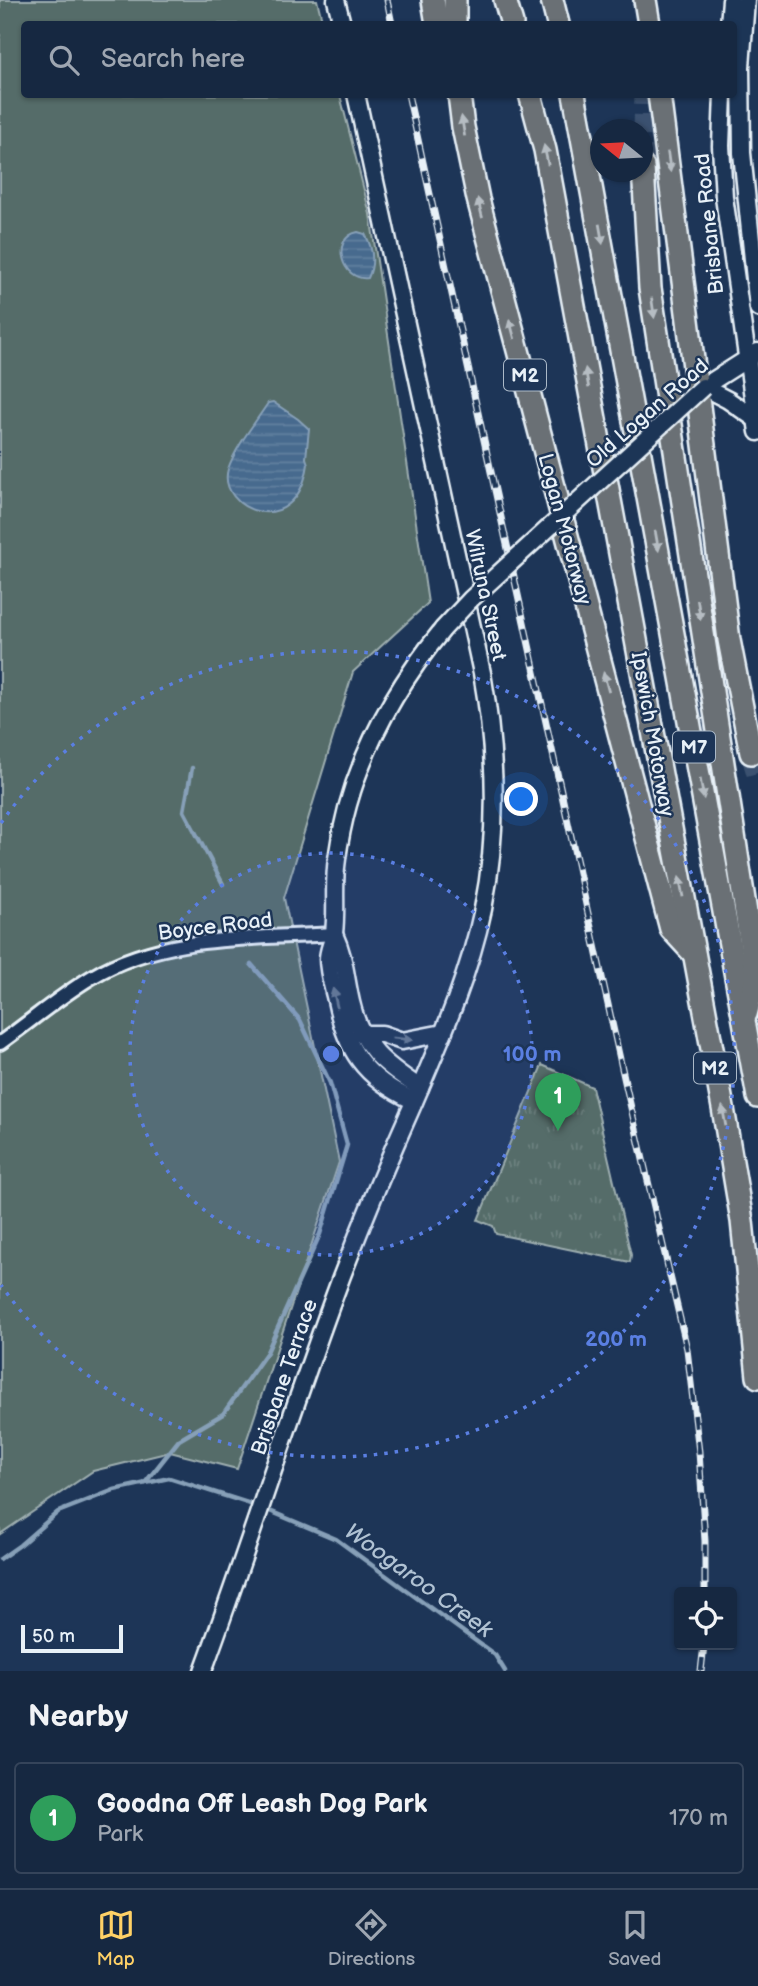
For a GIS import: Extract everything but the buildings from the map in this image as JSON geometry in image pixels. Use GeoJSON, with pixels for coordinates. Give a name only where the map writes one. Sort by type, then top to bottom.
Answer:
{"type":"FeatureCollection","features":[{"type":"Feature","properties":{"kind":"highway"},"geometry":{"type":"LineString","coordinates":[[433,0],[436,21]]}},
{"type":"Feature","properties":{"kind":"highway"},"geometry":{"type":"LineString","coordinates":[[455,0],[455,21]]}},
{"type":"Feature","properties":{"kind":"highway"},"geometry":{"type":"LineString","coordinates":[[505,0],[511,21]]}},
{"type":"Feature","properties":{"kind":"highway"},"geometry":{"type":"LineString","coordinates":[[552,0],[557,21]]}},
{"type":"Feature","properties":{"kind":"highway"},"geometry":{"type":"LineString","coordinates":[[645,0],[648,21]]}},
{"type":"Feature","properties":{"kind":"highway","name":"Logan Motorway"},"geometry":{"type":"LineString","coordinates":[[459,98],[478,199],[671,929],[694,954]]}},
{"type":"Feature","properties":{"kind":"highway","name":"Ipswich Motorway"},"geometry":{"type":"LineString","coordinates":[[531,98],[545,150],[742,1221],[758,1377]]}},
{"type":"Feature","properties":{"kind":"highway","name":"Ipswich Motorway"},"geometry":{"type":"LineString","coordinates":[[576,98],[758,1097]]}},
{"type":"Feature","properties":{"kind":"highway"},"geometry":{"type":"LineString","coordinates":[[660,98],[729,640],[751,752]]}},
{"type":"Feature","properties":{"kind":"highway","name":"M2"},"geometry":{"type":"LineString","coordinates":[[644,182],[650,288],[756,978],[744,1020]]}},
{"type":"Feature","properties":{"kind":"main road"},"geometry":{"type":"LineString","coordinates":[[337,0],[341,21]]}},
{"type":"Feature","properties":{"kind":"main road"},"geometry":{"type":"LineString","coordinates":[[729,21],[731,0]]}},
{"type":"Feature","properties":{"kind":"main road","name":"Brisbane Road"},"geometry":{"type":"LineString","coordinates":[[746,0],[741,66],[742,153],[758,308]]}},
{"type":"Feature","properties":{"kind":"main road","name":"Wilruna Street"},"geometry":{"type":"LineString","coordinates":[[357,98],[475,642],[488,708],[491,740],[494,810],[483,907],[467,972],[417,1095]]}},
{"type":"Feature","properties":{"kind":"main road","name":"Brisbane Road"},"geometry":{"type":"LineString","coordinates":[[723,98],[721,146],[724,197],[752,355],[757,426]]}},
{"type":"Feature","properties":{"kind":"main road","name":"Old Logan Road"},"geometry":{"type":"LineString","coordinates":[[417,1095],[376,1079],[359,1059],[350,1044],[337,1006],[328,957],[334,934],[337,859],[352,790],[379,726],[400,687],[443,629],[471,599],[709,387],[752,355]]}},
{"type":"Feature","properties":{"kind":"main road"},"geometry":{"type":"LineString","coordinates":[[709,387],[757,426]]}},
{"type":"Feature","properties":{"kind":"main road","name":"Old Logan Road"},"geometry":{"type":"LineString","coordinates":[[334,934],[343,955],[351,1002],[361,1034],[369,1047],[417,1095]]}},
{"type":"Feature","properties":{"kind":"main road"},"geometry":{"type":"LineString","coordinates":[[361,1034],[382,1034],[402,1041],[443,1033]]}},
{"type":"Feature","properties":{"kind":"main road","name":"Brisbane Terrace"},"geometry":{"type":"LineString","coordinates":[[203,1671],[345,1269],[417,1095]]}},
{"type":"Feature","properties":{"kind":"street","name":"Boyce Road"},"geometry":{"type":"LineString","coordinates":[[0,1042],[94,975],[137,956],[171,946],[334,934]]}},
{"type":"Feature","properties":{"kind":"green space"},"geometry":{"type":"Polygon","coordinates":[[[0,0],[317,0],[322,21],[21,21],[21,98],[341,98],[370,214],[428,603],[353,672],[284,898],[339,1162],[237,1469],[170,1452],[93,1471],[0,1534],[0,0]]]}},
{"type":"Feature","properties":{"kind":"green space"},"geometry":{"type":"Polygon","coordinates":[[[542,1065],[592,1087],[631,1255],[630,1262],[496,1234],[493,1226],[478,1220],[542,1065]]]}},
{"type":"Feature","properties":{"kind":"water"},"geometry":{"type":"Polygon","coordinates":[[[358,232],[365,234],[370,245],[372,267],[368,278],[351,273],[342,259],[344,242],[358,232]]]}},
{"type":"Feature","properties":{"kind":"water"},"geometry":{"type":"Polygon","coordinates":[[[273,402],[309,429],[306,458],[308,464],[301,489],[289,504],[274,511],[259,511],[245,506],[234,496],[228,484],[228,469],[246,435],[268,403],[273,402]]]}},
{"type":"Feature","properties":{"kind":"waterway"},"geometry":{"type":"LineString","coordinates":[[192,768],[184,811],[223,884]]}},
{"type":"Feature","properties":{"kind":"waterway"},"geometry":{"type":"LineString","coordinates":[[145,1483],[179,1440],[223,1414],[267,1352],[320,1234],[347,1145],[330,1083],[300,1020],[251,964]]}},
{"type":"Feature","properties":{"kind":"waterway","name":"Woogaroo Creek"},"geometry":{"type":"LineString","coordinates":[[0,1559],[58,1512],[114,1490],[169,1478],[257,1506]]}},
{"type":"Feature","properties":{"kind":"waterway","name":"Woogaroo Creek"},"geometry":{"type":"LineString","coordinates":[[265,1509],[336,1539],[495,1655],[505,1671]]}},
{"type":"Feature","properties":{"kind":"tunnel"},"geometry":{"type":"LineString","coordinates":[[644,119],[645,98]]}},
{"type":"Feature","properties":{"kind":"tunnel"},"geometry":{"type":"LineString","coordinates":[[751,753],[758,777]]}},
{"type":"Feature","properties":{"kind":"railway"},"geometry":{"type":"LineString","coordinates":[[387,0],[391,21]]}},
{"type":"Feature","properties":{"kind":"railway"},"geometry":{"type":"LineString","coordinates":[[409,98],[625,1082],[687,1349],[699,1452],[705,1587]]}},
{"type":"Feature","properties":{"kind":"railway"},"geometry":{"type":"LineString","coordinates":[[701,1671],[703,1650]]}},
{"type":"Feature","properties":{"kind":"place","name":"Goodna Off Leash Dog Park"},"geometry":{"type":"Point","coordinates":[558,1131]}}]}
